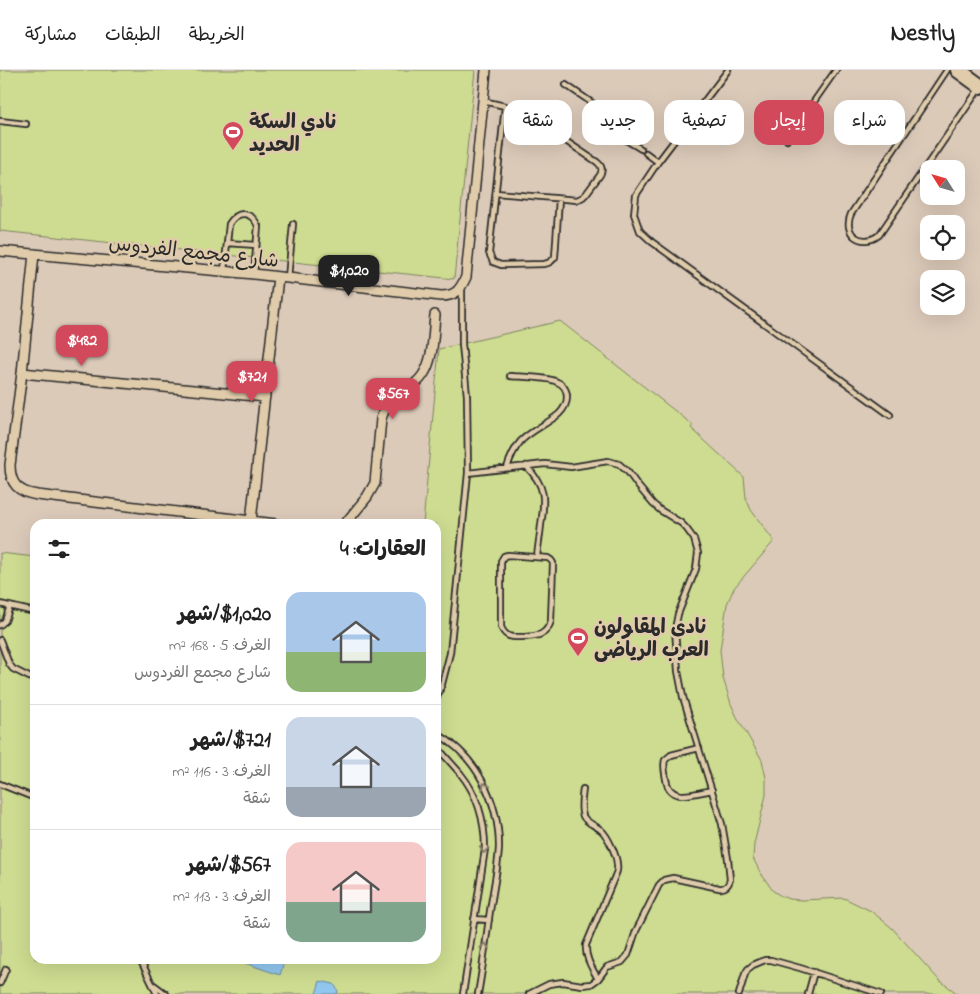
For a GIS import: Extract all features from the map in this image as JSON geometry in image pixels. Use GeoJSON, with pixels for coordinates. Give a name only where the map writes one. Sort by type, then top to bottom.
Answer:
{"type":"FeatureCollection","features":[{"type":"Feature","properties":{"kind":"highway"},"geometry":{"type":"LineString","coordinates":[[958,70],[980,87]]}},
{"type":"Feature","properties":{"kind":"street"},"geometry":{"type":"LineString","coordinates":[[462,286],[466,277],[486,70]]}},
{"type":"Feature","properties":{"kind":"street","name":"شارع مجمع الفردوس"},"geometry":{"type":"LineString","coordinates":[[0,251],[254,274],[441,296],[450,296],[456,293],[462,286]]}},
{"type":"Feature","properties":{"kind":"street"},"geometry":{"type":"LineString","coordinates":[[34,254],[10,474],[13,482],[20,489],[37,495],[235,519]]}},
{"type":"Feature","properties":{"kind":"street"},"geometry":{"type":"LineString","coordinates":[[251,519],[265,397],[283,277]]}},
{"type":"Feature","properties":{"kind":"street"},"geometry":{"type":"LineString","coordinates":[[349,519],[368,497],[375,483],[382,413],[392,401],[418,381],[429,364],[436,315]]}},
{"type":"Feature","properties":{"kind":"street"},"geometry":{"type":"LineString","coordinates":[[22,373],[265,397]]}},
{"type":"Feature","properties":{"kind":"lane"},"geometry":{"type":"LineString","coordinates":[[728,70],[658,162],[636,195],[634,214],[640,231],[652,242],[890,415]]}},
{"type":"Feature","properties":{"kind":"lane"},"geometry":{"type":"LineString","coordinates":[[815,100],[836,70]]}},
{"type":"Feature","properties":{"kind":"lane"},"geometry":{"type":"LineString","coordinates":[[947,70],[851,214],[849,226],[856,237],[863,240],[872,240],[879,235],[980,87]]}},
{"type":"Feature","properties":{"kind":"lane"},"geometry":{"type":"LineString","coordinates":[[566,85],[620,122],[623,137],[641,149]]}},
{"type":"Feature","properties":{"kind":"lane"},"geometry":{"type":"LineString","coordinates":[[483,101],[504,106]]}},
{"type":"Feature","properties":{"kind":"lane"},"geometry":{"type":"LineString","coordinates":[[504,116],[489,253],[493,262],[498,265],[544,264],[552,261],[555,257],[559,199]]}},
{"type":"Feature","properties":{"kind":"lane"},"geometry":{"type":"LineString","coordinates":[[0,121],[26,124]]}},
{"type":"Feature","properties":{"kind":"lane"},"geometry":{"type":"LineString","coordinates":[[496,193],[577,200],[583,197],[602,172],[602,168],[600,164],[572,145]]}},
{"type":"Feature","properties":{"kind":"lane"},"geometry":{"type":"LineString","coordinates":[[646,153],[658,162]]}},
{"type":"Feature","properties":{"kind":"lane"},"geometry":{"type":"LineString","coordinates":[[224,271],[229,224],[233,218],[240,214],[248,215],[254,219],[258,226],[254,274]]}},
{"type":"Feature","properties":{"kind":"lane"},"geometry":{"type":"LineString","coordinates":[[283,277],[293,224]]}},
{"type":"Feature","properties":{"kind":"lane"},"geometry":{"type":"LineString","coordinates":[[227,243],[256,246]]}},
{"type":"Feature","properties":{"kind":"lane"},"geometry":{"type":"LineString","coordinates":[[441,687],[450,654],[468,473],[467,396],[462,344],[462,286]]}},
{"type":"Feature","properties":{"kind":"lane"},"geometry":{"type":"LineString","coordinates":[[507,468],[515,448],[522,440],[564,409],[567,401],[567,393],[557,381],[510,376]]}},
{"type":"Feature","properties":{"kind":"lane"},"geometry":{"type":"LineString","coordinates":[[468,473],[545,464],[571,467],[608,462],[619,464],[628,472],[653,504],[681,523],[691,533],[696,545],[698,561],[678,614],[675,637],[680,684],[722,824],[729,884],[724,888],[719,888],[673,878],[664,880],[659,885],[638,927],[626,959],[618,964],[607,967],[598,979],[591,984],[563,982],[549,984],[529,994]]}},
{"type":"Feature","properties":{"kind":"lane"},"geometry":{"type":"LineString","coordinates":[[526,466],[539,484],[544,504],[537,557]]}},
{"type":"Feature","properties":{"kind":"lane"},"geometry":{"type":"LineString","coordinates":[[508,555],[537,557],[548,558],[553,563],[550,625],[539,636],[508,636],[501,627],[501,561],[504,556],[508,555]]}},
{"type":"Feature","properties":{"kind":"lane"},"geometry":{"type":"LineString","coordinates":[[0,604],[30,611]]}},
{"type":"Feature","properties":{"kind":"lane"},"geometry":{"type":"LineString","coordinates":[[0,625],[4,621],[10,606]]}},
{"type":"Feature","properties":{"kind":"lane"},"geometry":{"type":"LineString","coordinates":[[0,640],[9,664],[13,669],[30,678]]}},
{"type":"Feature","properties":{"kind":"lane"},"geometry":{"type":"LineString","coordinates":[[441,736],[453,744],[481,778],[493,804],[498,826],[499,849],[478,994]]}},
{"type":"Feature","properties":{"kind":"lane"},"geometry":{"type":"LineString","coordinates":[[699,748],[671,756],[666,760],[664,766],[667,786],[673,793],[682,795],[712,790]]}},
{"type":"Feature","properties":{"kind":"lane"},"geometry":{"type":"LineString","coordinates":[[441,752],[474,794],[484,832],[484,849],[464,994]]}},
{"type":"Feature","properties":{"kind":"lane"},"geometry":{"type":"LineString","coordinates":[[0,784],[30,796]]}},
{"type":"Feature","properties":{"kind":"lane"},"geometry":{"type":"LineString","coordinates":[[583,789],[582,815],[605,834],[617,864],[617,872],[586,946],[586,956],[598,979]]}},
{"type":"Feature","properties":{"kind":"lane"},"geometry":{"type":"LineString","coordinates":[[474,919],[489,920]]}},
{"type":"Feature","properties":{"kind":"lane"},"geometry":{"type":"LineString","coordinates":[[739,994],[745,974],[753,965],[758,962],[771,960],[881,994]]}},
{"type":"Feature","properties":{"kind":"lane"},"geometry":{"type":"LineString","coordinates":[[142,964],[157,994]]}},
{"type":"Feature","properties":{"kind":"lane"},"geometry":{"type":"LineString","coordinates":[[0,983],[6,969]]}},
{"type":"Feature","properties":{"kind":"lane"},"geometry":{"type":"LineString","coordinates":[[808,994],[814,972]]}},
{"type":"Feature","properties":{"kind":"lane"},"geometry":{"type":"LineString","coordinates":[[153,985],[166,994]]}},
{"type":"Feature","properties":{"kind":"green space","name":"نادي السكة الحديد"},"geometry":{"type":"Polygon","coordinates":[[[0,70],[475,70],[454,279],[0,231],[0,70]]]}},
{"type":"Feature","properties":{"kind":"green space","name":"نادى المقاولون العرب الرياضى"},"geometry":{"type":"Polygon","coordinates":[[[560,321],[693,425],[691,428],[744,477],[746,498],[751,510],[774,541],[734,588],[727,604],[720,650],[723,678],[731,704],[762,760],[766,778],[766,795],[754,844],[753,858],[773,891],[781,896],[802,900],[844,898],[871,911],[892,928],[939,980],[958,994],[0,994],[0,553],[30,556],[30,964],[441,964],[441,519],[423,519],[439,349],[560,321]]]}},
{"type":"Feature","properties":{"kind":"water"},"geometry":{"type":"Polygon","coordinates":[[[248,964],[283,964],[280,975],[248,964]]]}},
{"type":"Feature","properties":{"kind":"water"},"geometry":{"type":"Polygon","coordinates":[[[320,981],[334,984],[338,991],[337,994],[316,994],[320,981]]]}},
{"type":"Feature","properties":{"kind":"place","name":"نادي السكة الحديد"},"geometry":{"type":"Point","coordinates":[233,151]}},
{"type":"Feature","properties":{"kind":"place","name":"نادى المقاولون العرب الرياضى"},"geometry":{"type":"Point","coordinates":[578,657]}}]}
